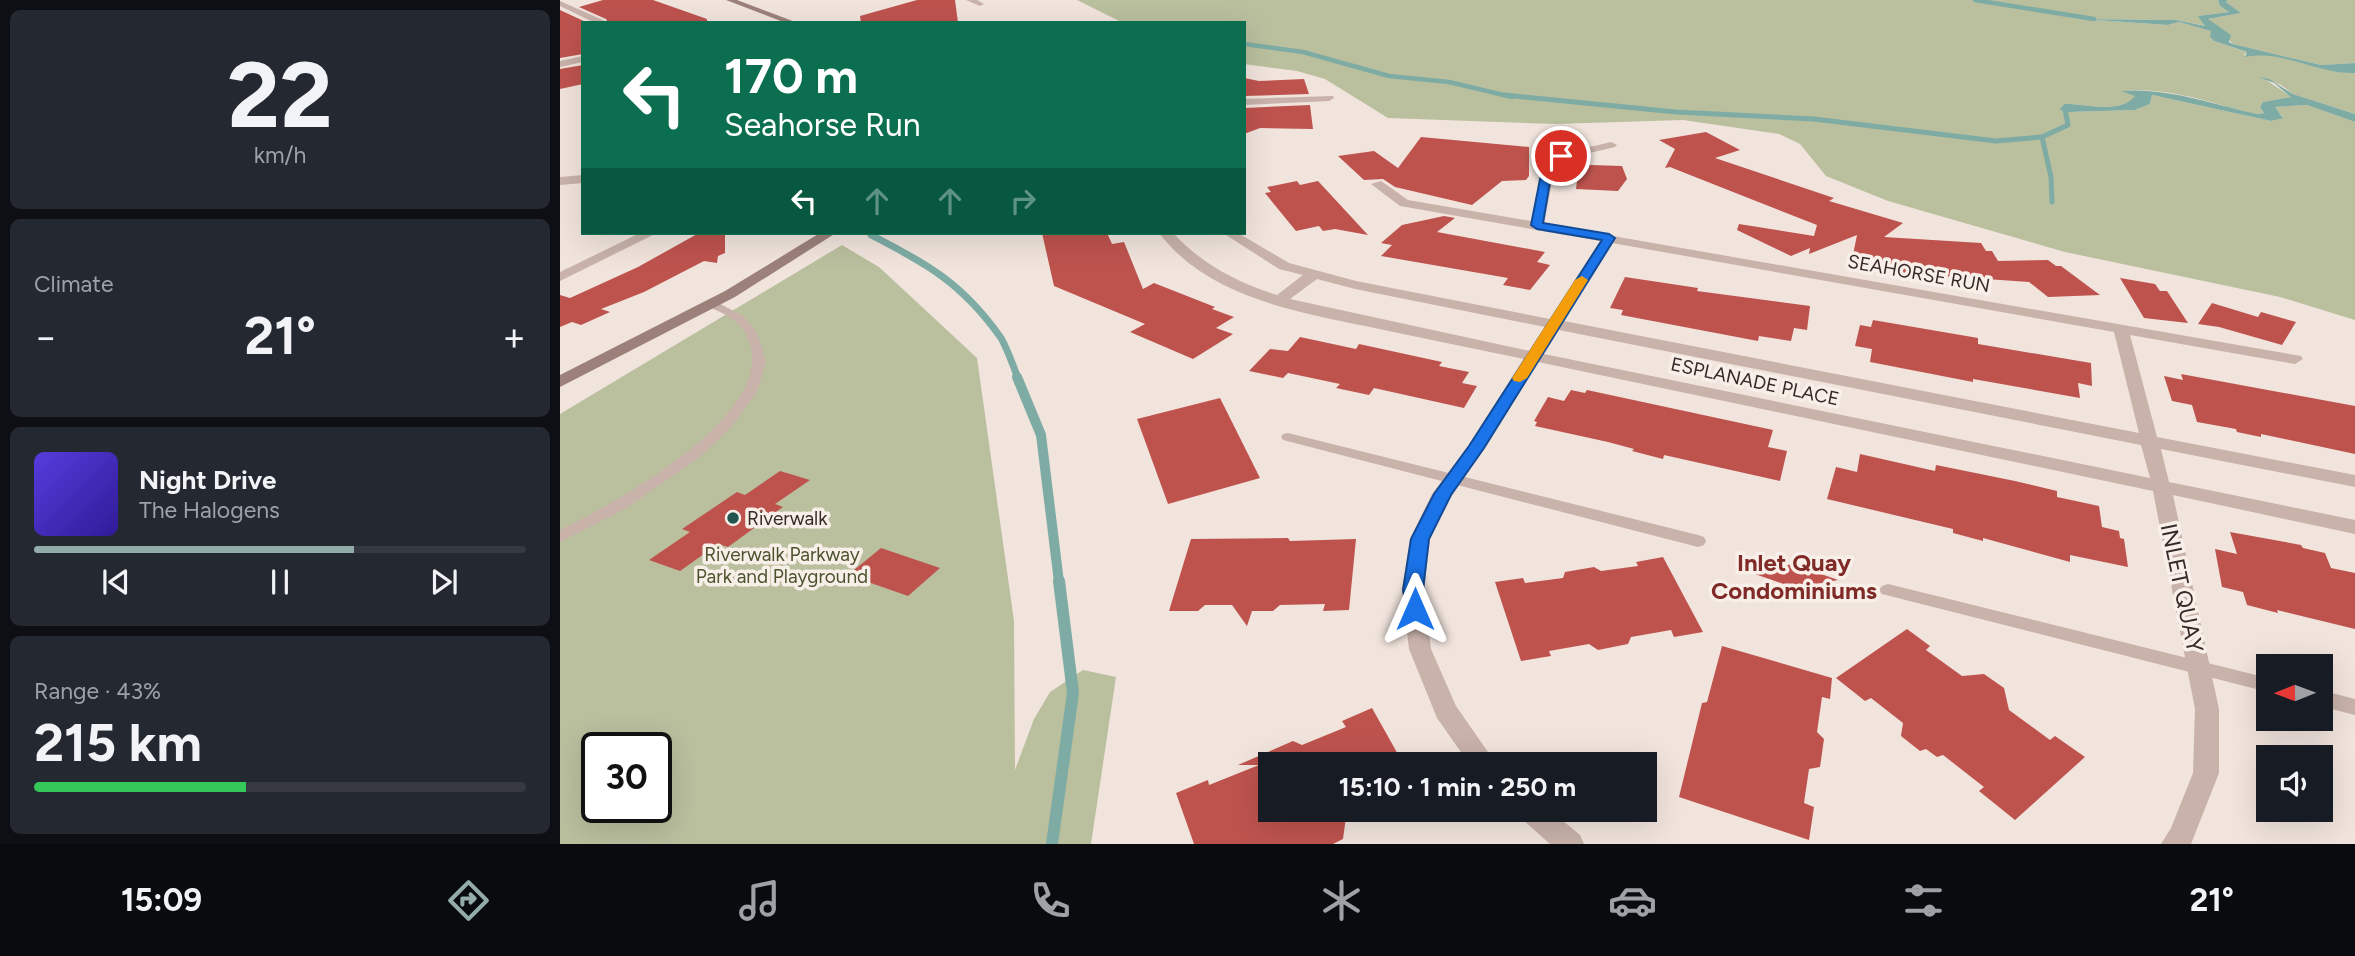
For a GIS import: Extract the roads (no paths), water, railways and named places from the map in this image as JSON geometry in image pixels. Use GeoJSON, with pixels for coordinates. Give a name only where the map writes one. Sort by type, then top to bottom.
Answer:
{"type":"FeatureCollection","features":[{"type":"Feature","properties":{"kind":"street"},"geometry":{"type":"LineString","coordinates":[[730,0],[788,21]]}},
{"type":"Feature","properties":{"kind":"street"},"geometry":{"type":"LineString","coordinates":[[970,0],[980,4]]}},
{"type":"Feature","properties":{"kind":"street"},"geometry":{"type":"LineString","coordinates":[[560,3],[597,21]]}},
{"type":"Feature","properties":{"kind":"street"},"geometry":{"type":"LineString","coordinates":[[560,12],[572,10]]}},
{"type":"Feature","properties":{"kind":"street"},"geometry":{"type":"LineString","coordinates":[[560,64],[581,59]]}},
{"type":"Feature","properties":{"kind":"street"},"geometry":{"type":"LineString","coordinates":[[1246,102],[1329,98]]}},
{"type":"Feature","properties":{"kind":"street"},"geometry":{"type":"LineString","coordinates":[[1537,225],[1551,159],[1611,145]]}},
{"type":"Feature","properties":{"kind":"street"},"geometry":{"type":"LineString","coordinates":[[560,181],[581,179]]}},
{"type":"Feature","properties":{"kind":"street","name":"SEAHORSE RUN"},"geometry":{"type":"LineString","coordinates":[[1377,184],[1404,203],[2295,359]]}},
{"type":"Feature","properties":{"kind":"street"},"geometry":{"type":"LineString","coordinates":[[560,277],[646,235]]}},
{"type":"Feature","properties":{"kind":"street"},"geometry":{"type":"LineString","coordinates":[[560,382],[762,276],[826,235]]}},
{"type":"Feature","properties":{"kind":"street","name":"ESPLANADE PLACE"},"geometry":{"type":"LineString","coordinates":[[1168,235],[1191,259],[1215,274],[1240,288],[1278,301],[2355,527]]}},
{"type":"Feature","properties":{"kind":"street","name":"ESPLANADE PLACE"},"geometry":{"type":"LineString","coordinates":[[1232,235],[1284,266],[1313,275],[2355,481]]}},
{"type":"Feature","properties":{"kind":"street"},"geometry":{"type":"LineString","coordinates":[[1475,752],[1446,711],[1420,649],[1413,590],[1420,539],[1443,494],[1609,238]]}},
{"type":"Feature","properties":{"kind":"street"},"geometry":{"type":"LineString","coordinates":[[1278,301],[1313,275]]}},
{"type":"Feature","properties":{"kind":"street","name":"INLET QUAY"},"geometry":{"type":"LineString","coordinates":[[2121,328],[2161,486],[2207,709],[2206,773],[2182,835],[2175,844]]}},
{"type":"Feature","properties":{"kind":"street"},"geometry":{"type":"LineString","coordinates":[[1544,822],[1570,844]]}},
{"type":"Feature","properties":{"kind":"lane"},"geometry":{"type":"LineString","coordinates":[[560,537],[638,495],[686,461],[723,429],[745,401],[757,377],[759,353],[752,333],[737,317],[713,303]]}},
{"type":"Feature","properties":{"kind":"lane"},"geometry":{"type":"LineString","coordinates":[[1288,437],[1698,541]]}},
{"type":"Feature","properties":{"kind":"lane"},"geometry":{"type":"LineString","coordinates":[[1888,590],[2256,682]]}},
{"type":"Feature","properties":{"kind":"lane"},"geometry":{"type":"LineString","coordinates":[[2333,701],[2355,707]]}},
{"type":"Feature","properties":{"kind":"water"},"geometry":{"type":"Polygon","coordinates":[[[2218,0],[2228,0],[2226,2],[2241,13],[2208,19],[2231,35],[2229,42],[2321,65],[2355,63],[2355,73],[2327,70],[2272,56],[2245,57],[2247,52],[2214,41],[2210,37],[2211,31],[2179,22],[2168,25],[2081,19],[2176,20],[2205,26],[2198,16],[2229,12],[2220,6],[2218,0]]]}},
{"type":"Feature","properties":{"kind":"water"},"geometry":{"type":"Polygon","coordinates":[[[2258,77],[2269,79],[2293,94],[2355,114],[2355,122],[2307,105],[2275,107],[2283,118],[2271,121],[2152,95],[2150,104],[2135,110],[2059,110],[2064,104],[2102,107],[2120,105],[2135,96],[2121,91],[2138,90],[2172,94],[2257,114],[2264,113],[2260,107],[2263,102],[2291,97],[2274,83],[2258,77]]]}},
{"type":"Feature","properties":{"kind":"waterway"},"geometry":{"type":"LineString","coordinates":[[1975,0],[2094,19]]}},
{"type":"Feature","properties":{"kind":"waterway"},"geometry":{"type":"LineString","coordinates":[[1246,44],[1303,52],[1389,76],[1449,82],[1512,97]]}},
{"type":"Feature","properties":{"kind":"waterway"},"geometry":{"type":"LineString","coordinates":[[1504,95],[1676,112],[1814,119],[1996,141],[2042,137]]}},
{"type":"Feature","properties":{"kind":"waterway"},"geometry":{"type":"LineString","coordinates":[[2042,137],[2068,125],[2065,109],[2073,108]]}},
{"type":"Feature","properties":{"kind":"waterway"},"geometry":{"type":"LineString","coordinates":[[2042,137],[2051,177],[2052,202]]}},
{"type":"Feature","properties":{"kind":"waterway"},"geometry":{"type":"LineString","coordinates":[[871,235],[927,266],[973,303],[1001,338],[1018,378]]}},
{"type":"Feature","properties":{"kind":"waterway"},"geometry":{"type":"LineString","coordinates":[[1017,377],[1041,435],[1059,582]]}},
{"type":"Feature","properties":{"kind":"waterway"},"geometry":{"type":"LineString","coordinates":[[1052,844],[1073,693],[1059,581]]}},
{"type":"Feature","properties":{"kind":"place","name":"Riverwalk"},"geometry":{"type":"Point","coordinates":[733,518]}},
{"type":"Feature","properties":{"kind":"district","name":"Inlet Quay Condominiums"},"geometry":{"type":"Point","coordinates":[1794,577]}},
{"type":"Feature","properties":{"kind":"park label","name":"Riverwalk Parkway Park and Playground"},"geometry":{"type":"Point","coordinates":[782,565]}}]}
